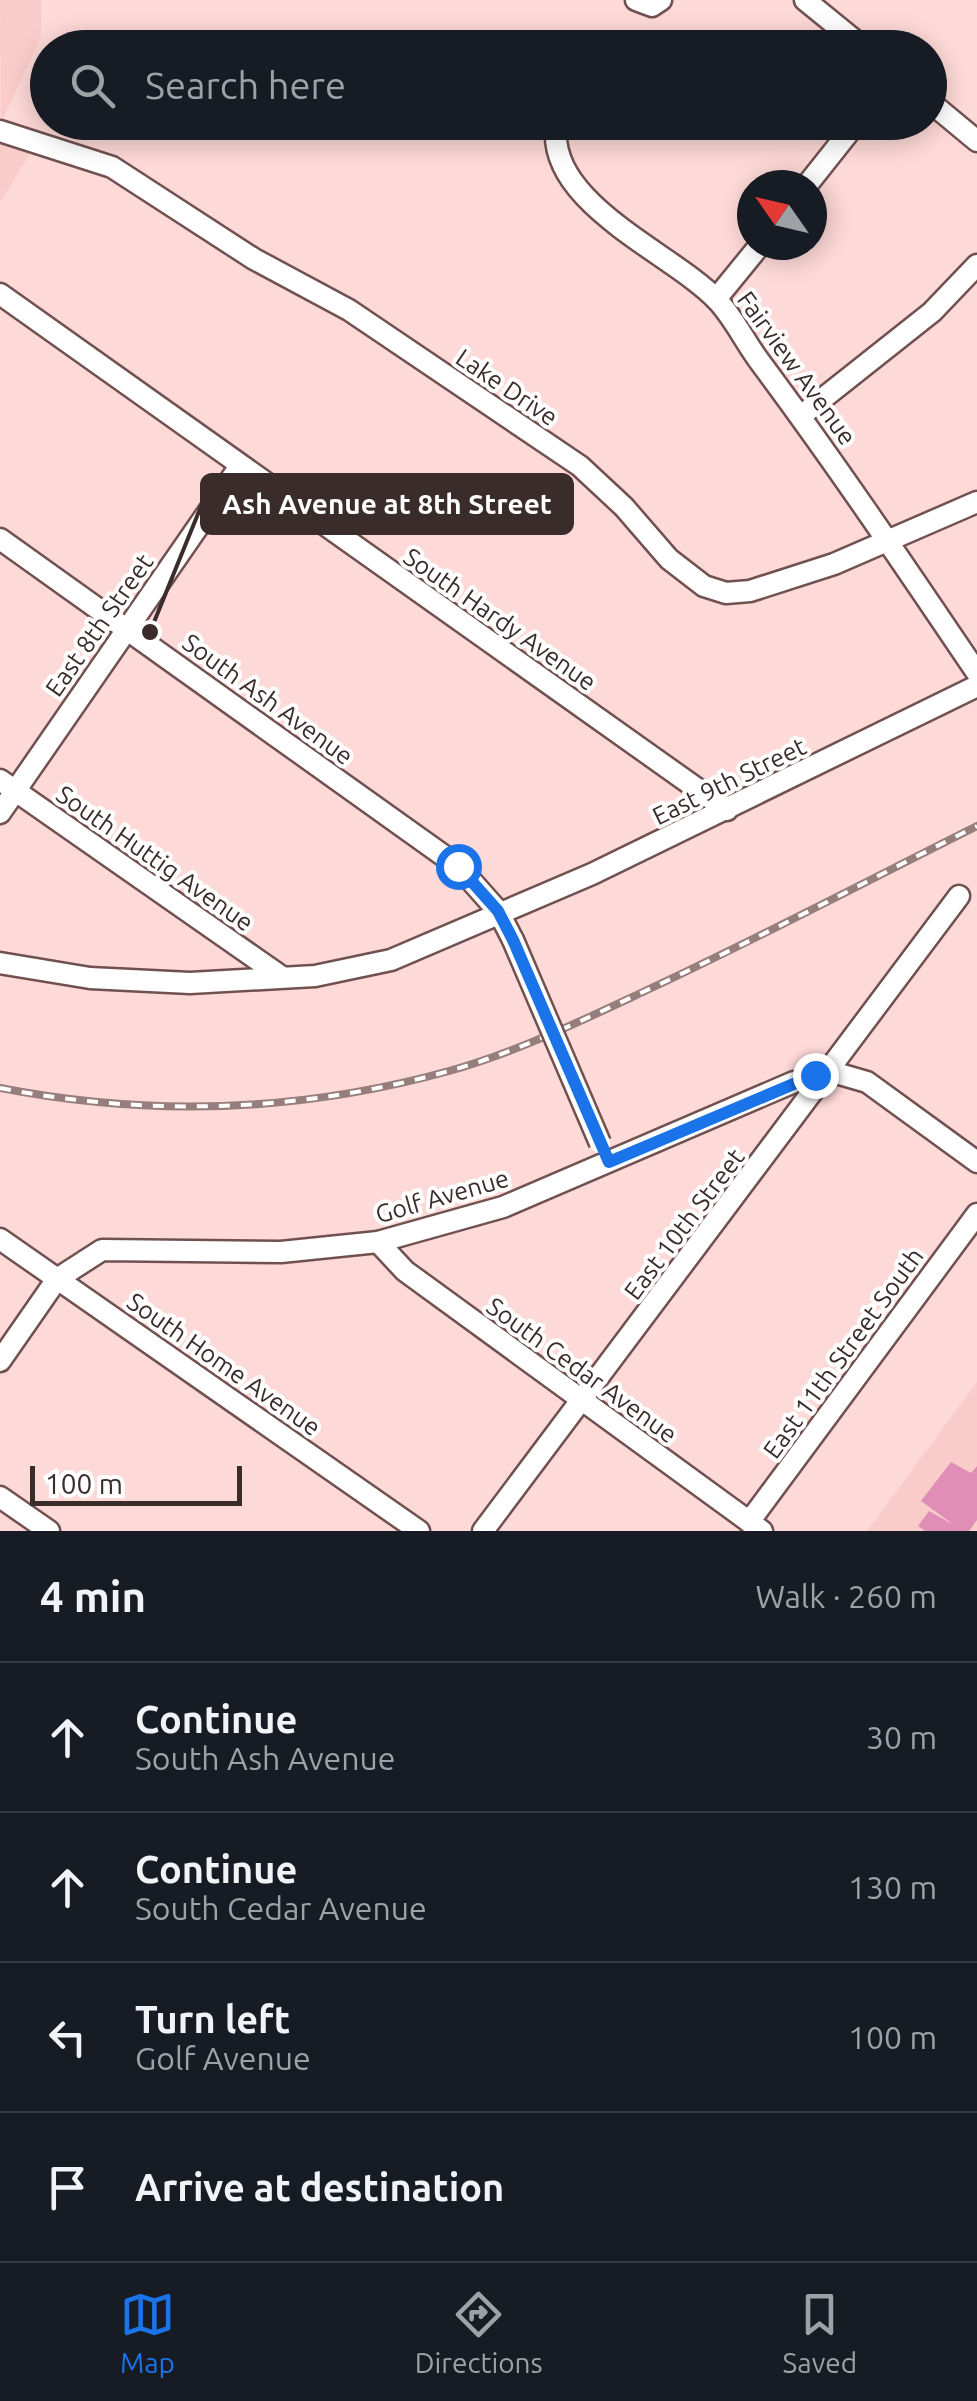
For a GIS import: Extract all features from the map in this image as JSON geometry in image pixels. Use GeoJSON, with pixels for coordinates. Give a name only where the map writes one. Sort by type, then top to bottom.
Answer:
{"type":"FeatureCollection","features":[{"type":"Feature","properties":{"kind":"street"},"geometry":{"type":"LineString","coordinates":[[636,0],[652,6],[662,0]]}},
{"type":"Feature","properties":{"kind":"street"},"geometry":{"type":"LineString","coordinates":[[805,0],[828,7],[848,30]]}},
{"type":"Feature","properties":{"kind":"street"},"geometry":{"type":"LineString","coordinates":[[947,116],[977,141]]}},
{"type":"Feature","properties":{"kind":"street","name":"Lake Drive"},"geometry":{"type":"LineString","coordinates":[[0,130],[30,140]]}},
{"type":"Feature","properties":{"kind":"street","name":"Lake Drive"},"geometry":{"type":"LineString","coordinates":[[31,140],[112,166],[254,259],[349,310],[580,466],[624,507],[668,559],[704,586],[726,593],[750,591],[834,564],[977,502]]}},
{"type":"Feature","properties":{"kind":"street","name":"Fairview Avenue"},"geometry":{"type":"LineString","coordinates":[[554,140],[573,178],[610,222],[716,299],[802,415],[977,673]]}},
{"type":"Feature","properties":{"kind":"street"},"geometry":{"type":"LineString","coordinates":[[820,170],[844,140]]}},
{"type":"Feature","properties":{"kind":"street"},"geometry":{"type":"LineString","coordinates":[[716,299],[748,260]]}},
{"type":"Feature","properties":{"kind":"street"},"geometry":{"type":"LineString","coordinates":[[802,415],[932,312],[977,265]]}},
{"type":"Feature","properties":{"kind":"street","name":"South Hardy Avenue"},"geometry":{"type":"LineString","coordinates":[[0,294],[727,810]]}},
{"type":"Feature","properties":{"kind":"street","name":"East 8th Street"},"geometry":{"type":"LineString","coordinates":[[0,812],[7,786],[127,629],[240,466]]}},
{"type":"Feature","properties":{"kind":"street","name":"South Ash Avenue"},"geometry":{"type":"LineString","coordinates":[[0,538],[458,866],[498,911]]}},
{"type":"Feature","properties":{"kind":"street","name":"East 9th Street"},"geometry":{"type":"LineString","coordinates":[[498,911],[592,874],[977,686]]}},
{"type":"Feature","properties":{"kind":"street","name":"South Huttig Avenue"},"geometry":{"type":"LineString","coordinates":[[7,786],[282,977]]}},
{"type":"Feature","properties":{"kind":"street","name":"East 10th Street"},"geometry":{"type":"LineString","coordinates":[[483,1531],[959,896]]}},
{"type":"Feature","properties":{"kind":"street"},"geometry":{"type":"LineString","coordinates":[[0,962],[123,980],[190,983],[315,976],[391,960],[456,936],[498,911],[604,1152]]}},
{"type":"Feature","properties":{"kind":"street"},"geometry":{"type":"LineString","coordinates":[[827,1074],[868,1082],[977,1162]]}},
{"type":"Feature","properties":{"kind":"street","name":"Golf Avenue"},"geometry":{"type":"LineString","coordinates":[[57,1279],[83,1259],[113,1249],[281,1252],[378,1242],[503,1206],[604,1152],[794,1082],[827,1074]]}},
{"type":"Feature","properties":{"kind":"street","name":"East 11th Street South"},"geometry":{"type":"LineString","coordinates":[[756,1526],[977,1214]]}},
{"type":"Feature","properties":{"kind":"street","name":"South Home Avenue"},"geometry":{"type":"LineString","coordinates":[[0,1239],[419,1531]]}},
{"type":"Feature","properties":{"kind":"street","name":"South Cedar Avenue"},"geometry":{"type":"LineString","coordinates":[[378,1242],[405,1271],[756,1526]]}},
{"type":"Feature","properties":{"kind":"street"},"geometry":{"type":"LineString","coordinates":[[0,1361],[57,1279]]}},
{"type":"Feature","properties":{"kind":"street"},"geometry":{"type":"LineString","coordinates":[[0,1497],[49,1531]]}},
{"type":"Feature","properties":{"kind":"shaded area"},"geometry":{"type":"Polygon","coordinates":[[[0,0],[41,0],[41,30],[30,30],[30,61],[1,123],[0,0]]]}},
{"type":"Feature","properties":{"kind":"shaded area"},"geometry":{"type":"Polygon","coordinates":[[[0,140],[32,150],[0,203],[0,140]]]}},
{"type":"Feature","properties":{"kind":"shaded area"},"geometry":{"type":"Polygon","coordinates":[[[977,1382],[977,1530],[867,1531],[977,1382]]]}},
{"type":"Feature","properties":{"kind":"building"},"geometry":{"type":"Polygon","coordinates":[[[951,1462],[971,1473],[977,1466],[977,1520],[969,1531],[925,1531],[918,1526],[929,1511],[954,1525],[921,1501],[951,1462]]]}},
{"type":"Feature","properties":{"kind":"railway"},"geometry":{"type":"LineString","coordinates":[[0,1088],[113,1103],[225,1106],[338,1095],[449,1071],[524,1045],[597,1013],[977,826]]}},
{"type":"Feature","properties":{"kind":"place","name":"Ash Avenue at 8th Street"},"geometry":{"type":"Point","coordinates":[150,632]}},
{"type":"Feature","properties":{"kind":"route"},"geometry":{"type":"LineString","coordinates":[[458,866],[498,911],[513,940],[609,1162],[815,1075]]}}]}
